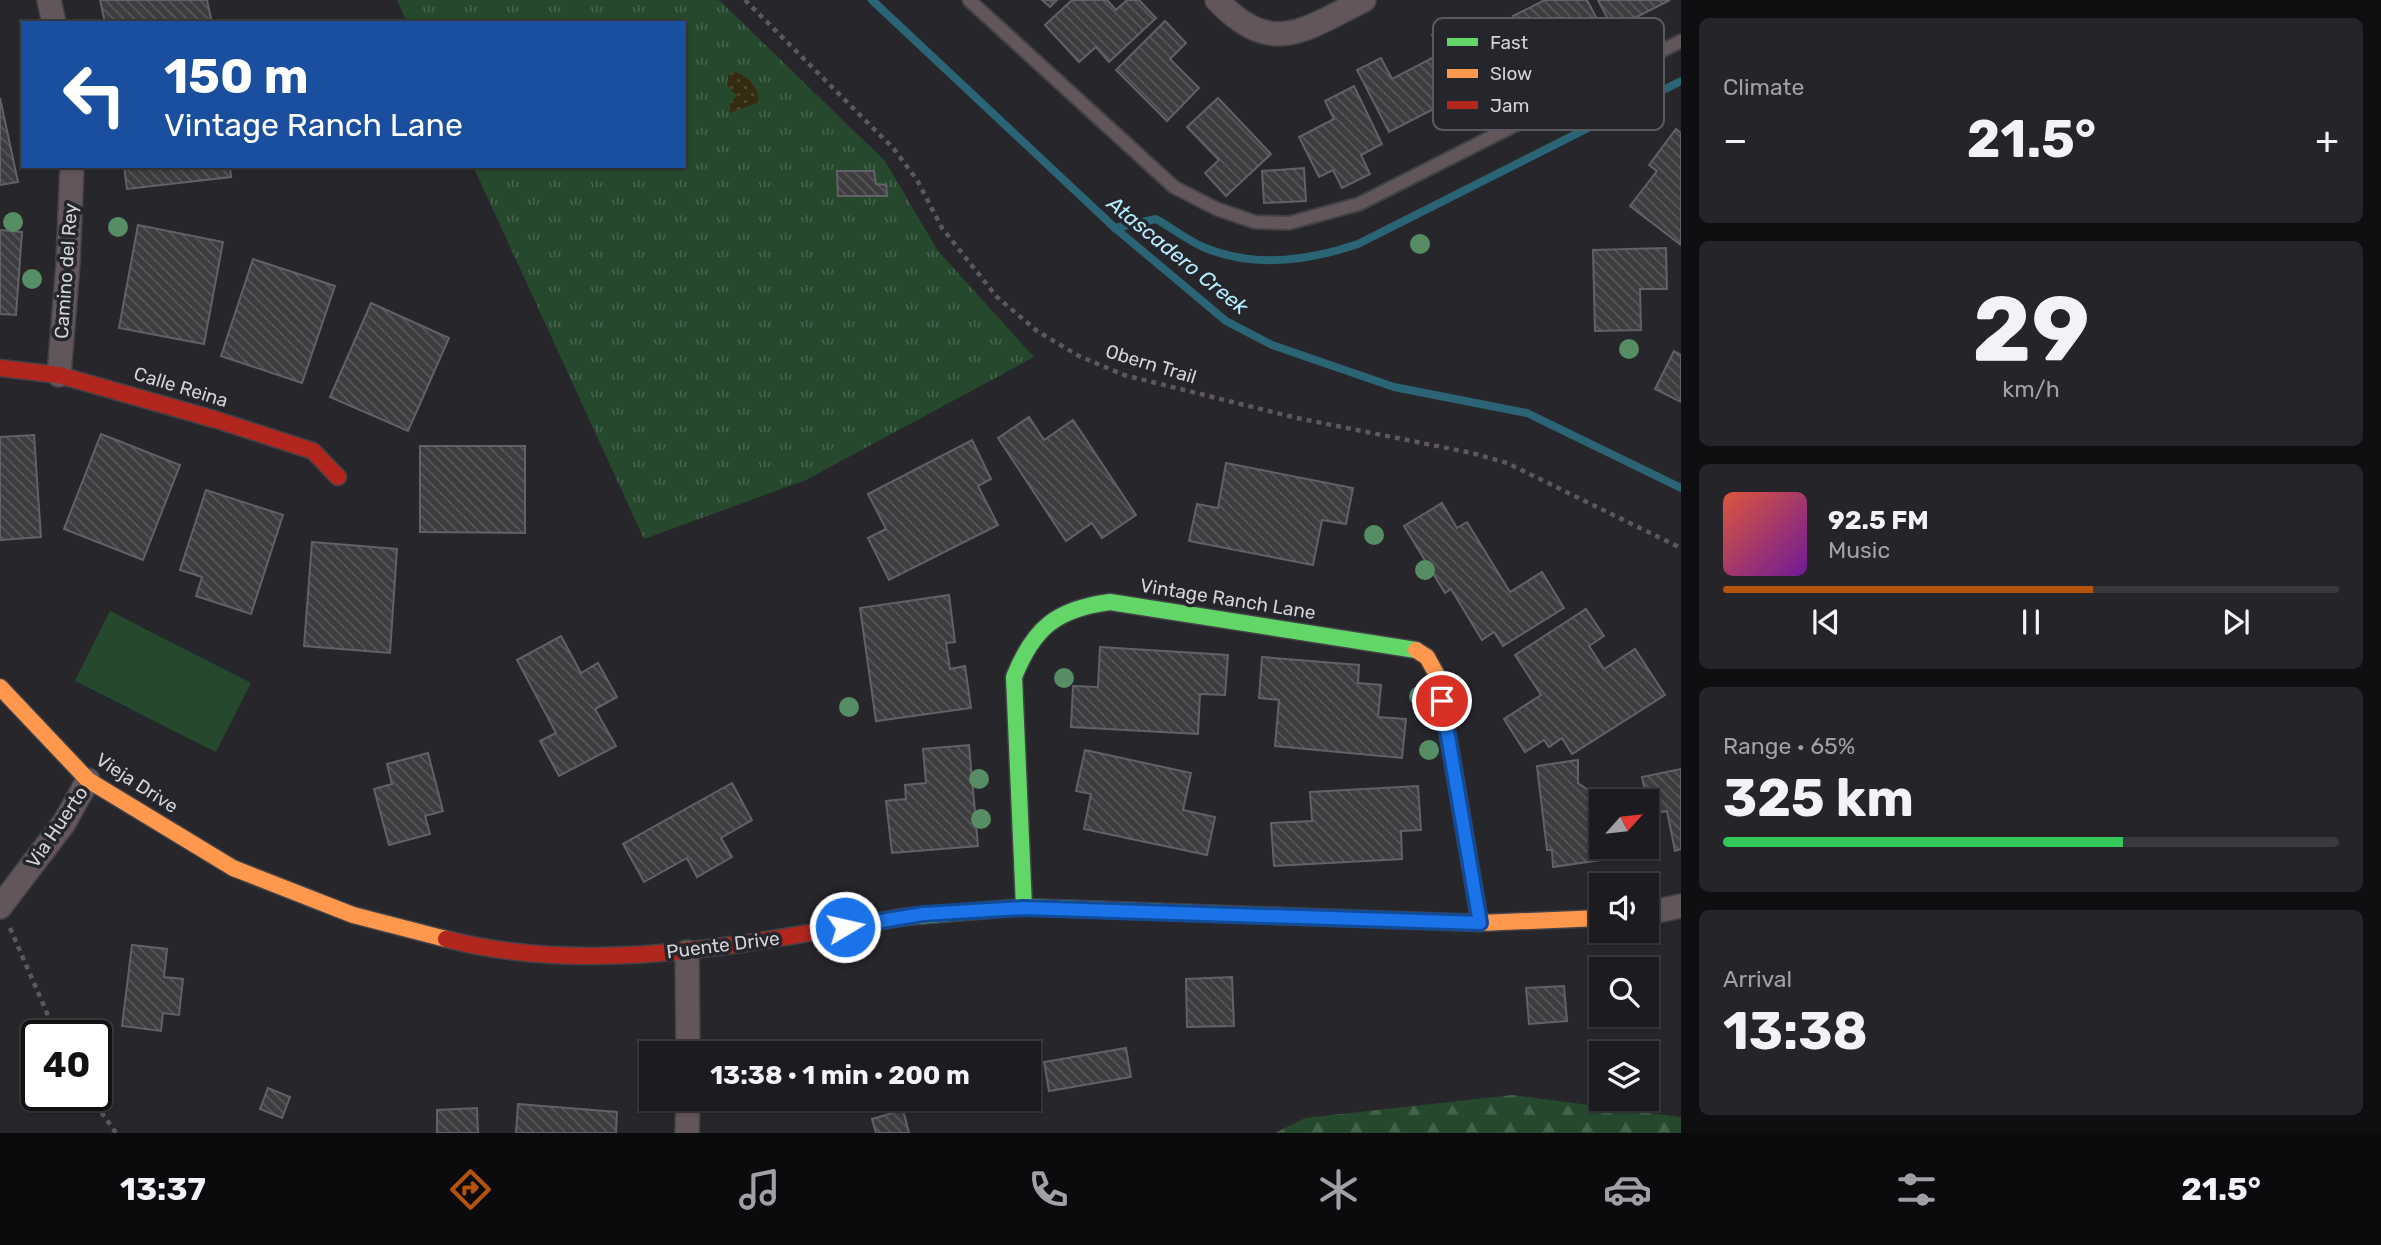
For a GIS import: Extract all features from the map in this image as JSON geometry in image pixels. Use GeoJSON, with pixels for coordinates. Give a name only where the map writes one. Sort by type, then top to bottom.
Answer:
{"type":"FeatureCollection","features":[{"type":"Feature","properties":{"kind":"street"},"geometry":{"type":"LineString","coordinates":[[50,0],[54,21]]}},
{"type":"Feature","properties":{"kind":"street"},"geometry":{"type":"LineString","coordinates":[[1217,0],[1256,31],[1290,35],[1364,0]]}},
{"type":"Feature","properties":{"kind":"street","name":"Camino del Rey"},"geometry":{"type":"LineString","coordinates":[[59,375],[72,168]]}},
{"type":"Feature","properties":{"kind":"street","name":"Calle Reina"},"geometry":{"type":"LineString","coordinates":[[0,368],[59,375],[146,398],[313,451],[338,477]]}},
{"type":"Feature","properties":{"kind":"street","name":"Vintage Ranch Lane"},"geometry":{"type":"LineString","coordinates":[[1024,908],[1014,677],[1024,649],[1051,619],[1080,605],[1110,602],[1412,647],[1427,657],[1438,677],[1480,923]]}},
{"type":"Feature","properties":{"kind":"street","name":"Vieja Drive"},"geometry":{"type":"LineString","coordinates":[[0,687],[88,780],[233,868]]}},
{"type":"Feature","properties":{"kind":"street","name":"Via Huerto"},"geometry":{"type":"LineString","coordinates":[[3,914],[64,823],[88,780]]}},
{"type":"Feature","properties":{"kind":"street","name":"Puente Drive"},"geometry":{"type":"LineString","coordinates":[[233,868],[353,915],[470,945],[561,956],[687,953],[923,914],[1024,908],[1480,923],[1589,918]]}},
{"type":"Feature","properties":{"kind":"street"},"geometry":{"type":"LineString","coordinates":[[1659,911],[1681,906]]}},
{"type":"Feature","properties":{"kind":"street"},"geometry":{"type":"LineString","coordinates":[[687,953],[688,1041]]}},
{"type":"Feature","properties":{"kind":"street"},"geometry":{"type":"LineString","coordinates":[[687,1133],[688,1111]]}},
{"type":"Feature","properties":{"kind":"lane"},"geometry":{"type":"LineString","coordinates":[[969,0],[1174,187],[1217,208],[1255,222],[1289,223],[1359,204],[1505,130]]}},
{"type":"Feature","properties":{"kind":"lane"},"geometry":{"type":"LineString","coordinates":[[1664,50],[1681,41]]}},
{"type":"Feature","properties":{"kind":"path","name":"Obern Trail"},"geometry":{"type":"LineString","coordinates":[[745,0],[894,149],[917,180],[942,228],[997,297],[1037,331],[1079,356],[1124,375],[1270,411],[1507,463],[1681,548]]}},
{"type":"Feature","properties":{"kind":"path"},"geometry":{"type":"LineString","coordinates":[[3,914],[50,1020]]}},
{"type":"Feature","properties":{"kind":"path"},"geometry":{"type":"LineString","coordinates":[[101,1111],[116,1133]]}},
{"type":"Feature","properties":{"kind":"green space"},"geometry":{"type":"Polygon","coordinates":[[[397,0],[719,0],[885,161],[938,251],[1034,357],[806,480],[644,539],[474,168],[686,168],[686,21],[406,21],[397,0]]]}},
{"type":"Feature","properties":{"kind":"green space"},"geometry":{"type":"Polygon","coordinates":[[[110,611],[251,683],[216,752],[75,681],[110,611]]]}},
{"type":"Feature","properties":{"kind":"green space"},"geometry":{"type":"Polygon","coordinates":[[[1512,1095],[1589,1105],[1589,1111],[1635,1111],[1681,1117],[1681,1133],[1275,1133],[1305,1118],[1512,1095]]]}},
{"type":"Feature","properties":{"kind":"sand"},"geometry":{"type":"Polygon","coordinates":[[[736,72],[752,84],[759,102],[730,113],[730,104],[737,95],[728,87],[727,82],[729,74],[736,72]]]}},
{"type":"Feature","properties":{"kind":"building"},"geometry":{"type":"Polygon","coordinates":[[[100,0],[207,0],[212,21],[105,21],[100,0]]]}},
{"type":"Feature","properties":{"kind":"building"},"geometry":{"type":"Polygon","coordinates":[[[1042,0],[1057,0],[1050,7],[1042,0]]]}},
{"type":"Feature","properties":{"kind":"building"},"geometry":{"type":"Polygon","coordinates":[[[1072,0],[1107,0],[1116,10],[1127,0],[1139,0],[1156,18],[1109,62],[1096,47],[1079,62],[1045,25],[1072,0]]]}},
{"type":"Feature","properties":{"kind":"building"},"geometry":{"type":"Polygon","coordinates":[[[1545,0],[1587,0],[1596,18],[1514,18],[1513,16],[1545,0]]]}},
{"type":"Feature","properties":{"kind":"building"},"geometry":{"type":"Polygon","coordinates":[[[1598,0],[1670,0],[1635,18],[1607,18],[1598,0]]]}},
{"type":"Feature","properties":{"kind":"building"},"geometry":{"type":"Polygon","coordinates":[[[1165,21],[1186,43],[1170,59],[1199,88],[1167,121],[1116,70],[1165,21]]]}},
{"type":"Feature","properties":{"kind":"building"},"geometry":{"type":"Polygon","coordinates":[[[1381,58],[1392,79],[1432,58],[1433,109],[1389,132],[1357,70],[1381,58]]]}},
{"type":"Feature","properties":{"kind":"building"},"geometry":{"type":"Polygon","coordinates":[[[1354,86],[1382,144],[1361,155],[1370,174],[1342,188],[1333,170],[1319,177],[1299,137],[1334,119],[1325,101],[1354,86]]]}},
{"type":"Feature","properties":{"kind":"building"},"geometry":{"type":"Polygon","coordinates":[[[0,98],[18,182],[0,185],[0,98]]]}},
{"type":"Feature","properties":{"kind":"building"},"geometry":{"type":"Polygon","coordinates":[[[1218,98],[1271,154],[1226,196],[1205,173],[1219,160],[1187,127],[1218,98]]]}},
{"type":"Feature","properties":{"kind":"building"},"geometry":{"type":"Polygon","coordinates":[[[1676,129],[1681,133],[1681,245],[1630,206],[1657,171],[1649,165],[1676,129]]]}},
{"type":"Feature","properties":{"kind":"building"},"geometry":{"type":"Polygon","coordinates":[[[124,168],[230,168],[231,177],[127,189],[124,168]]]}},
{"type":"Feature","properties":{"kind":"building"},"geometry":{"type":"Polygon","coordinates":[[[1304,168],[1306,201],[1264,203],[1262,171],[1304,168]]]}},
{"type":"Feature","properties":{"kind":"building"},"geometry":{"type":"Polygon","coordinates":[[[837,171],[874,171],[876,184],[886,185],[887,196],[838,196],[837,171]]]}},
{"type":"Feature","properties":{"kind":"building"},"geometry":{"type":"Polygon","coordinates":[[[138,225],[223,242],[204,344],[119,328],[138,225]]]}},
{"type":"Feature","properties":{"kind":"building"},"geometry":{"type":"Polygon","coordinates":[[[0,230],[22,232],[16,315],[0,314],[0,230]]]}},
{"type":"Feature","properties":{"kind":"building"},"geometry":{"type":"Polygon","coordinates":[[[1666,248],[1667,289],[1640,289],[1641,330],[1595,331],[1593,250],[1666,248]]]}},
{"type":"Feature","properties":{"kind":"building"},"geometry":{"type":"Polygon","coordinates":[[[253,259],[335,286],[302,383],[221,356],[253,259]]]}},
{"type":"Feature","properties":{"kind":"building"},"geometry":{"type":"Polygon","coordinates":[[[371,303],[449,338],[408,431],[330,397],[371,303]]]}},
{"type":"Feature","properties":{"kind":"building"},"geometry":{"type":"Polygon","coordinates":[[[1674,351],[1681,355],[1681,402],[1655,389],[1674,351]]]}},
{"type":"Feature","properties":{"kind":"building"},"geometry":{"type":"Polygon","coordinates":[[[1029,417],[1044,440],[1073,420],[1136,515],[1102,538],[1092,523],[1066,541],[998,438],[1029,417]]]}},
{"type":"Feature","properties":{"kind":"building"},"geometry":{"type":"Polygon","coordinates":[[[101,434],[180,465],[143,560],[64,529],[101,434]]]}},
{"type":"Feature","properties":{"kind":"building"},"geometry":{"type":"Polygon","coordinates":[[[34,435],[41,537],[0,540],[0,437],[34,435]]]}},
{"type":"Feature","properties":{"kind":"building"},"geometry":{"type":"Polygon","coordinates":[[[972,440],[991,479],[978,486],[998,525],[889,580],[868,538],[886,529],[868,494],[972,440]]]}},
{"type":"Feature","properties":{"kind":"building"},"geometry":{"type":"Polygon","coordinates":[[[420,446],[525,446],[525,533],[420,532],[420,446]]]}},
{"type":"Feature","properties":{"kind":"building"},"geometry":{"type":"Polygon","coordinates":[[[1226,463],[1353,488],[1346,524],[1322,520],[1313,565],[1189,541],[1197,504],[1218,508],[1226,463]]]}},
{"type":"Feature","properties":{"kind":"building"},"geometry":{"type":"Polygon","coordinates":[[[206,490],[283,515],[251,614],[196,596],[202,577],[180,570],[206,490]]]}},
{"type":"Feature","properties":{"kind":"building"},"geometry":{"type":"Polygon","coordinates":[[[1442,503],[1457,528],[1467,522],[1510,592],[1542,572],[1564,608],[1503,646],[1494,632],[1482,640],[1451,589],[1445,593],[1404,526],[1442,503]]]}},
{"type":"Feature","properties":{"kind":"building"},"geometry":{"type":"Polygon","coordinates":[[[312,542],[397,549],[390,653],[304,646],[312,542]]]}},
{"type":"Feature","properties":{"kind":"building"},"geometry":{"type":"Polygon","coordinates":[[[949,595],[955,642],[946,643],[950,669],[965,666],[971,708],[876,721],[860,608],[949,595]]]}},
{"type":"Feature","properties":{"kind":"building"},"geometry":{"type":"Polygon","coordinates":[[[1586,609],[1604,636],[1589,646],[1604,669],[1635,649],[1665,695],[1572,754],[1562,738],[1549,747],[1544,740],[1525,752],[1504,719],[1541,695],[1515,655],[1586,609]]]}},
{"type":"Feature","properties":{"kind":"building"},"geometry":{"type":"Polygon","coordinates":[[[561,636],[581,673],[598,663],[617,697],[595,709],[616,746],[559,776],[540,741],[556,733],[517,660],[561,636]]]}},
{"type":"Feature","properties":{"kind":"building"},"geometry":{"type":"Polygon","coordinates":[[[1100,647],[1228,655],[1225,695],[1200,694],[1198,734],[1071,727],[1073,686],[1098,687],[1100,647]]]}},
{"type":"Feature","properties":{"kind":"building"},"geometry":{"type":"Polygon","coordinates":[[[1262,657],[1359,665],[1358,683],[1381,685],[1378,717],[1406,719],[1402,758],[1275,746],[1279,700],[1259,698],[1262,657]]]}},
{"type":"Feature","properties":{"kind":"building"},"geometry":{"type":"Polygon","coordinates":[[[969,745],[978,846],[892,853],[886,801],[906,799],[905,785],[926,783],[923,749],[969,745]]]}},
{"type":"Feature","properties":{"kind":"building"},"geometry":{"type":"Polygon","coordinates":[[[1085,750],[1191,773],[1183,810],[1215,817],[1207,855],[1084,829],[1091,794],[1076,791],[1085,750]]]}},
{"type":"Feature","properties":{"kind":"building"},"geometry":{"type":"Polygon","coordinates":[[[428,753],[443,811],[425,816],[430,834],[389,845],[374,789],[392,784],[387,764],[428,753]]]}},
{"type":"Feature","properties":{"kind":"building"},"geometry":{"type":"Polygon","coordinates":[[[1578,760],[1578,783],[1589,791],[1589,859],[1608,859],[1553,867],[1552,850],[1547,850],[1537,766],[1578,760]]]}},
{"type":"Feature","properties":{"kind":"building"},"geometry":{"type":"Polygon","coordinates":[[[1681,769],[1681,849],[1675,851],[1667,811],[1659,813],[1659,789],[1645,789],[1642,777],[1681,769]]]}},
{"type":"Feature","properties":{"kind":"building"},"geometry":{"type":"Polygon","coordinates":[[[732,783],[752,820],[721,838],[732,857],[697,877],[687,858],[644,882],[623,844],[732,783]]]}},
{"type":"Feature","properties":{"kind":"building"},"geometry":{"type":"Polygon","coordinates":[[[1418,786],[1421,830],[1401,831],[1402,859],[1274,866],[1271,823],[1312,821],[1310,792],[1418,786]]]}},
{"type":"Feature","properties":{"kind":"building"},"geometry":{"type":"Polygon","coordinates":[[[132,945],[167,949],[164,977],[183,979],[179,1015],[163,1013],[161,1031],[122,1026],[132,945]]]}},
{"type":"Feature","properties":{"kind":"building"},"geometry":{"type":"Polygon","coordinates":[[[1232,977],[1234,1026],[1187,1027],[1186,979],[1232,977]]]}},
{"type":"Feature","properties":{"kind":"building"},"geometry":{"type":"Polygon","coordinates":[[[1564,986],[1567,1021],[1529,1024],[1526,988],[1564,986]]]}},
{"type":"Feature","properties":{"kind":"building"},"geometry":{"type":"Polygon","coordinates":[[[1126,1048],[1131,1077],[1049,1091],[1044,1062],[1126,1048]]]}},
{"type":"Feature","properties":{"kind":"building"},"geometry":{"type":"Polygon","coordinates":[[[268,1088],[290,1097],[282,1118],[260,1109],[268,1088]]]}},
{"type":"Feature","properties":{"kind":"building"},"geometry":{"type":"Polygon","coordinates":[[[518,1104],[617,1112],[616,1133],[516,1133],[518,1104]]]}},
{"type":"Feature","properties":{"kind":"building"},"geometry":{"type":"Polygon","coordinates":[[[477,1108],[478,1133],[437,1133],[437,1110],[477,1108]]]}},
{"type":"Feature","properties":{"kind":"building"},"geometry":{"type":"Polygon","coordinates":[[[903,1111],[909,1133],[876,1133],[872,1119],[903,1111]]]}},
{"type":"Feature","properties":{"kind":"waterway","name":"Atascadero Creek"},"geometry":{"type":"LineString","coordinates":[[872,0],[1115,228],[1226,321],[1272,345],[1394,387],[1527,413],[1681,488]]}},
{"type":"Feature","properties":{"kind":"waterway"},"geometry":{"type":"LineString","coordinates":[[1664,90],[1681,81]]}},
{"type":"Feature","properties":{"kind":"waterway"},"geometry":{"type":"LineString","coordinates":[[1115,228],[1156,219],[1191,241],[1222,254],[1261,260],[1320,255],[1358,244],[1584,130]]}},
{"type":"Feature","properties":{"kind":"traffic: fast"},"geometry":{"type":"LineString","coordinates":[[1024,907],[1014,677],[1030,645],[1050,623],[1075,610],[1110,602],[1416,650]]}},
{"type":"Feature","properties":{"kind":"traffic: fast"},"geometry":{"type":"LineString","coordinates":[[905,917],[1024,907],[1395,920]]}},
{"type":"Feature","properties":{"kind":"traffic: slow"},"geometry":{"type":"LineString","coordinates":[[1416,650],[1427,657],[1438,677],[1480,923]]}},
{"type":"Feature","properties":{"kind":"traffic: slow"},"geometry":{"type":"LineString","coordinates":[[0,687],[88,780],[233,868],[353,915],[446,939]]}},
{"type":"Feature","properties":{"kind":"traffic: slow"},"geometry":{"type":"LineString","coordinates":[[1395,920],[1480,923],[1589,918]]}},
{"type":"Feature","properties":{"kind":"traffic: jam"},"geometry":{"type":"LineString","coordinates":[[0,368],[59,375],[217,420],[313,451],[338,477]]}},
{"type":"Feature","properties":{"kind":"traffic: jam"},"geometry":{"type":"LineString","coordinates":[[446,939],[503,950],[618,956],[734,945],[905,917]]}},
{"type":"Feature","properties":{"kind":"route"},"geometry":{"type":"LineString","coordinates":[[845,927],[923,914],[1024,908],[1480,923],[1442,701]]}}]}
